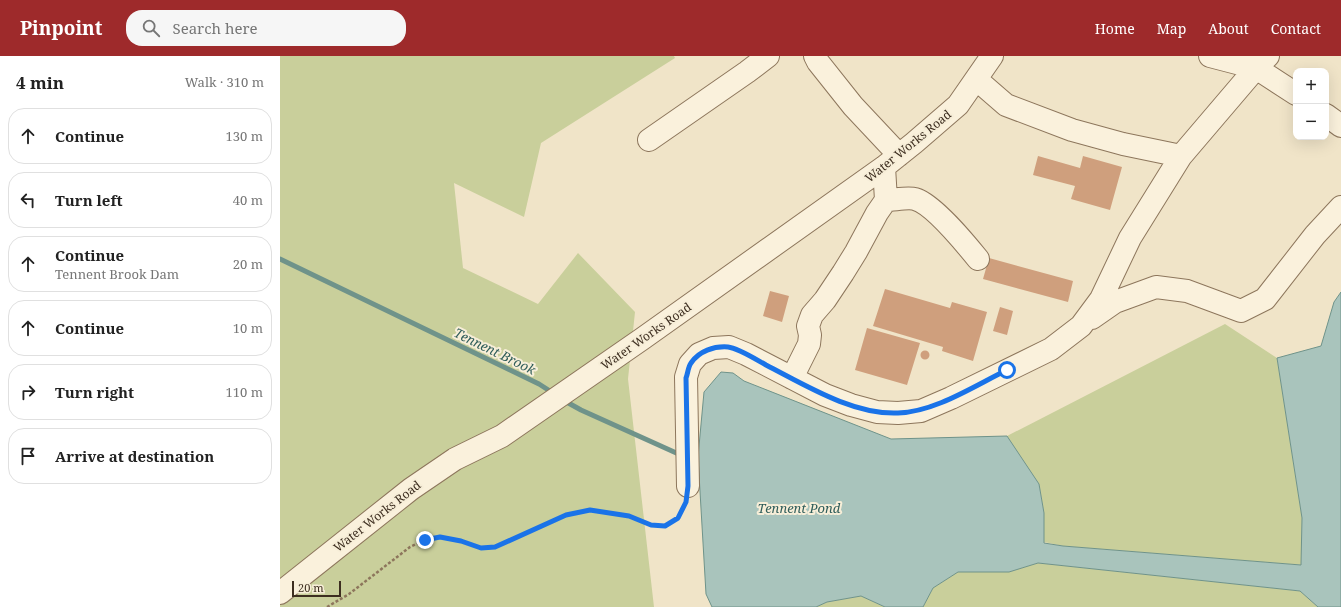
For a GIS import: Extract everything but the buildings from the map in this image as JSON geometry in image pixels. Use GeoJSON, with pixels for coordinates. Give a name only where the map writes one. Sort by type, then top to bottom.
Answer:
{"type":"FeatureCollection","features":[{"type":"Feature","properties":{"kind":"lane"},"geometry":{"type":"LineString","coordinates":[[649,140],[768,56]]}},
{"type":"Feature","properties":{"kind":"lane"},"geometry":{"type":"LineString","coordinates":[[792,378],[809,344],[810,335],[808,326],[812,315],[825,300],[843,273],[886,200],[891,161],[854,106],[818,62],[815,56]]}},
{"type":"Feature","properties":{"kind":"lane","name":"Water Works Road"},"geometry":{"type":"LineString","coordinates":[[280,593],[411,489],[455,459],[502,436],[642,339],[891,161],[958,105],[992,56]]}},
{"type":"Feature","properties":{"kind":"lane"},"geometry":{"type":"LineString","coordinates":[[1210,56],[1262,62],[1293,91]]}},
{"type":"Feature","properties":{"kind":"lane"},"geometry":{"type":"LineString","coordinates":[[1081,326],[1101,299],[1130,238],[1181,156],[1262,62]]}},
{"type":"Feature","properties":{"kind":"lane"},"geometry":{"type":"LineString","coordinates":[[976,79],[1006,105],[1065,127],[1124,144],[1181,156]]}},
{"type":"Feature","properties":{"kind":"lane"},"geometry":{"type":"LineString","coordinates":[[1329,116],[1341,126]]}},
{"type":"Feature","properties":{"kind":"lane"},"geometry":{"type":"LineString","coordinates":[[886,200],[914,198],[929,207],[956,232],[978,259]]}},
{"type":"Feature","properties":{"kind":"lane"},"geometry":{"type":"LineString","coordinates":[[688,486],[686,378],[690,364],[699,354],[713,348],[729,347],[746,354],[825,395],[851,405],[877,412],[898,414],[921,410],[951,398],[1051,349],[1115,302],[1156,287],[1187,291],[1241,311],[1265,299],[1315,235],[1341,207]]}},
{"type":"Feature","properties":{"kind":"path"},"geometry":{"type":"LineString","coordinates":[[327,607],[349,594],[410,546],[425,540],[440,537],[461,541],[481,548],[495,547],[566,515],[590,510],[629,516],[651,525],[665,526],[678,518],[686,502],[688,486]]}},
{"type":"Feature","properties":{"kind":"green space"},"geometry":{"type":"Polygon","coordinates":[[[280,56],[674,56],[675,58],[541,143],[524,217],[454,183],[463,268],[538,304],[578,253],[635,312],[628,379],[654,607],[280,607],[280,56]]]}},
{"type":"Feature","properties":{"kind":"green space"},"geometry":{"type":"Polygon","coordinates":[[[1225,324],[1277,358],[1302,518],[1301,565],[1063,546],[1044,542],[1044,513],[1039,484],[1007,436],[1225,324]]]}},
{"type":"Feature","properties":{"kind":"green space"},"geometry":{"type":"Polygon","coordinates":[[[1038,563],[1300,591],[1318,607],[923,607],[933,588],[958,572],[1009,572],[1038,563]]]}},
{"type":"Feature","properties":{"kind":"green space"},"geometry":{"type":"Polygon","coordinates":[[[861,596],[885,607],[816,607],[827,602],[861,596]]]}},
{"type":"Feature","properties":{"kind":"water","name":"Tennent Pond"},"geometry":{"type":"Polygon","coordinates":[[[1341,292],[1341,607],[1318,607],[1300,591],[1038,563],[1009,572],[958,572],[933,588],[923,607],[885,607],[861,596],[827,602],[816,607],[712,607],[706,594],[698,457],[704,392],[721,372],[733,373],[744,381],[891,439],[1007,436],[1039,484],[1044,513],[1044,543],[1063,546],[1301,565],[1302,518],[1277,358],[1321,346],[1334,302],[1341,292]]]}},
{"type":"Feature","properties":{"kind":"waterway","name":"Tennent Brook"},"geometry":{"type":"LineString","coordinates":[[280,259],[539,384],[553,393]]}},
{"type":"Feature","properties":{"kind":"waterway","name":"Tennent Brook"},"geometry":{"type":"LineString","coordinates":[[563,400],[581,410],[683,456]]}},
{"type":"Feature","properties":{"kind":"route"},"geometry":{"type":"LineString","coordinates":[[425,540],[440,537],[461,541],[481,548],[495,547],[566,515],[590,510],[629,516],[651,525],[665,526],[678,518],[686,502],[688,486],[686,378],[690,364],[699,354],[713,348],[729,347],[746,354],[825,395],[851,405],[877,412],[898,414],[921,410],[951,398],[1007,370]]}}]}
